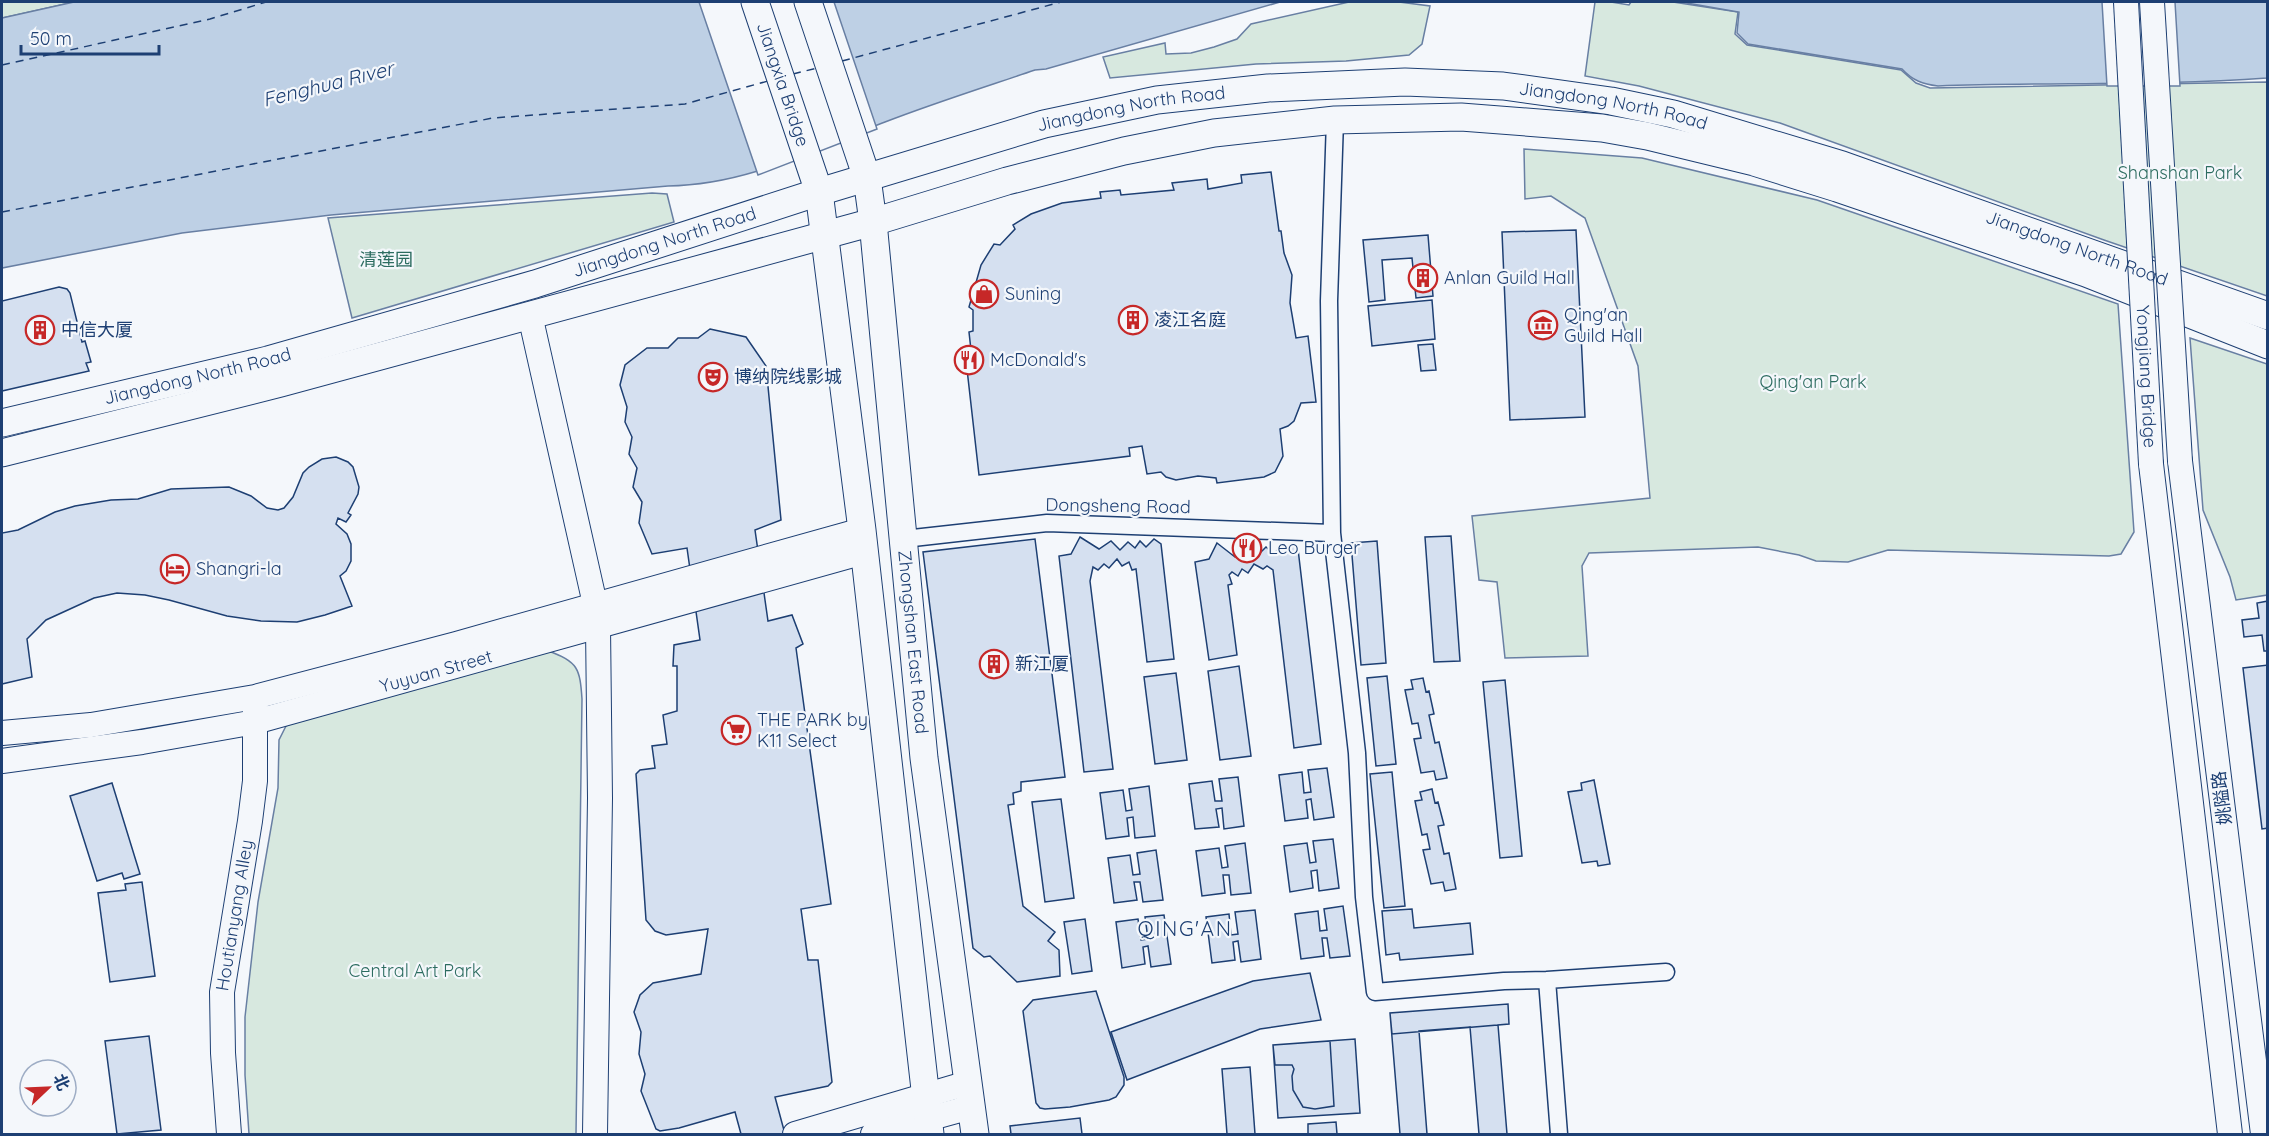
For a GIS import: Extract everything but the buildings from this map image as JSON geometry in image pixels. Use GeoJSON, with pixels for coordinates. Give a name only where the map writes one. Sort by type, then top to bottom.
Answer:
{"type":"FeatureCollection","features":[{"type":"Feature","properties":{"kind":"main road","name":"Jiangxia Bridge"},"geometry":{"type":"LineString","coordinates":[[755,2],[815,180]]}},
{"type":"Feature","properties":{"kind":"main road","name":"Zhongshan East Road"},"geometry":{"type":"LineString","coordinates":[[808,2],[867,178],[924,758],[975,1134]]}},
{"type":"Feature","properties":{"kind":"main road","name":"Jiangdong North Road"},"geometry":{"type":"LineString","coordinates":[[2,423],[268,360],[535,284],[815,180],[867,178],[1044,124],[1157,100],[1268,88],[1406,82],[1503,86],[1611,100],[1673,114],[1842,165],[2268,316]]}},
{"type":"Feature","properties":{"kind":"main road","name":"Jiangdong North Road"},"geometry":{"type":"LineString","coordinates":[[2,453],[281,383],[873,222],[1007,181],[1124,151],[1214,133],[1335,120],[1461,117],[1602,128],[1647,136],[1754,162],[1837,188],[2086,273],[2268,345]]}},
{"type":"Feature","properties":{"kind":"main road","name":"Zhongshan East Road"},"geometry":{"type":"LineString","coordinates":[[815,180],[825,234],[863,541],[928,1116]]}},
{"type":"Feature","properties":{"kind":"street","name":"Yongjiang Bridge"},"geometry":{"type":"LineString","coordinates":[[2126,2],[2151,464]]}},
{"type":"Feature","properties":{"kind":"street","name":"Yongjiang Bridge"},"geometry":{"type":"LineString","coordinates":[[2152,2],[2180,461]]}},
{"type":"Feature","properties":{"kind":"street"},"geometry":{"type":"LineString","coordinates":[[1335,120],[1329,301],[1332,533],[1357,753],[1364,897],[1375,992],[1666,972]]}},
{"type":"Feature","properties":{"kind":"street"},"geometry":{"type":"LineString","coordinates":[[530,315],[597,615],[600,798],[595,1134]]}},
{"type":"Feature","properties":{"kind":"street","name":"姚隘路"},"geometry":{"type":"LineString","coordinates":[[2180,461],[2263,1134]]}},
{"type":"Feature","properties":{"kind":"street","name":"姚隘路"},"geometry":{"type":"LineString","coordinates":[[2151,464],[2230,1134]]}},
{"type":"Feature","properties":{"kind":"street","name":"Dongsheng Road"},"geometry":{"type":"LineString","coordinates":[[904,539],[1047,523],[1332,533]]}},
{"type":"Feature","properties":{"kind":"street","name":"Yuyuan Street"},"geometry":{"type":"LineString","coordinates":[[2,761],[142,742],[255,722],[597,615],[863,541]]}},
{"type":"Feature","properties":{"kind":"street","name":"Yuyuan Street"},"geometry":{"type":"LineString","coordinates":[[2,733],[91,725],[255,697],[597,615]]}},
{"type":"Feature","properties":{"kind":"street","name":"Houtianyang Alley"},"geometry":{"type":"LineString","coordinates":[[229,1134],[223,1053],[222,992],[255,781],[255,697]]}},
{"type":"Feature","properties":{"kind":"street"},"geometry":{"type":"LineString","coordinates":[[1547,980],[1559,1134]]}},
{"type":"Feature","properties":{"kind":"street"},"geometry":{"type":"LineString","coordinates":[[873,1134],[928,1116],[970,1095]]}},
{"type":"Feature","properties":{"kind":"street"},"geometry":{"type":"LineString","coordinates":[[795,1134],[928,1116]]}},
{"type":"Feature","properties":{"kind":"green space"},"geometry":{"type":"Polygon","coordinates":[[[2,2],[74,2],[2,18],[2,2]]]}},
{"type":"Feature","properties":{"kind":"green space"},"geometry":{"type":"Polygon","coordinates":[[[1349,2],[1399,2],[1430,6],[1422,44],[1409,55],[1346,61],[1256,64],[1110,78],[1103,57],[1165,43],[1166,54],[1191,53],[1237,39],[1251,24],[1349,2]]]}},
{"type":"Feature","properties":{"kind":"green space","name":"Shanshan Park"},"geometry":{"type":"Polygon","coordinates":[[[1595,2],[1629,5],[1631,2],[1673,2],[1738,12],[1735,34],[1747,45],[1901,70],[1916,83],[1930,88],[2267,82],[2267,296],[1780,123],[1639,86],[1585,76],[1595,2]]]}},
{"type":"Feature","properties":{"kind":"green space","name":"Qing'an Park"},"geometry":{"type":"Polygon","coordinates":[[[1524,149],[1642,158],[1817,200],[2118,304],[2134,532],[2121,554],[2109,556],[1888,550],[1848,562],[1816,561],[1799,555],[1758,547],[1589,553],[1582,566],[1588,656],[1505,658],[1497,582],[1479,580],[1472,516],[1650,498],[1638,366],[1585,218],[1551,196],[1525,199],[1524,149]]]}},
{"type":"Feature","properties":{"kind":"green space","name":"清莲园"},"geometry":{"type":"Polygon","coordinates":[[[652,193],[667,194],[674,222],[352,318],[328,218],[652,193]]]}},
{"type":"Feature","properties":{"kind":"green space"},"geometry":{"type":"Polygon","coordinates":[[[2190,338],[2267,364],[2267,595],[2236,600],[2230,577],[2203,510],[2190,338]]]}},
{"type":"Feature","properties":{"kind":"green space","name":"Central Art Park"},"geometry":{"type":"Polygon","coordinates":[[[548,651],[566,658],[576,668],[582,699],[576,1134],[249,1134],[245,1075],[245,1017],[258,902],[278,788],[279,740],[286,726],[293,722],[548,651]]]}},
{"type":"Feature","properties":{"kind":"water","name":"Fenghua Rıver"},"geometry":{"type":"Polygon","coordinates":[[[74,2],[1280,2],[1046,69],[1035,70],[903,115],[779,164],[725,180],[331,215],[182,233],[2,268],[2,18],[74,2]]]}},
{"type":"Feature","properties":{"kind":"water"},"geometry":{"type":"Polygon","coordinates":[[[1681,2],[2267,2],[2267,78],[2185,82],[1938,86],[1918,81],[1902,69],[1748,44],[1737,33],[1739,12],[1681,2]]]}},
{"type":"Feature","properties":{"kind":"pier"},"geometry":{"type":"Polygon","coordinates":[[[699,2],[834,2],[877,129],[758,175],[699,2]]]}},
{"type":"Feature","properties":{"kind":"pier"},"geometry":{"type":"Polygon","coordinates":[[[2102,2],[2175,2],[2180,86],[2107,86],[2102,2]]]}},
{"type":"Feature","properties":{"kind":"ferry route"},"geometry":{"type":"LineString","coordinates":[[2,65],[210,19],[266,2]]}},
{"type":"Feature","properties":{"kind":"ferry route"},"geometry":{"type":"LineString","coordinates":[[842,61],[1061,2]]}},
{"type":"Feature","properties":{"kind":"ferry route"},"geometry":{"type":"LineString","coordinates":[[793,74],[817,68]]}},
{"type":"Feature","properties":{"kind":"ferry route"},"geometry":{"type":"LineString","coordinates":[[2,212],[493,118],[685,104],[768,81]]}},
{"type":"Feature","properties":{"kind":"place","name":"Anlan Guild Hall"},"geometry":{"type":"Point","coordinates":[1423,278]}},
{"type":"Feature","properties":{"kind":"place","name":"Suning"},"geometry":{"type":"Point","coordinates":[984,294]}},
{"type":"Feature","properties":{"kind":"place","name":"凌江名庭"},"geometry":{"type":"Point","coordinates":[1133,320]}},
{"type":"Feature","properties":{"kind":"place","name":"Qing'an Guild Hall"},"geometry":{"type":"Point","coordinates":[1543,325]}},
{"type":"Feature","properties":{"kind":"place","name":"中信大厦"},"geometry":{"type":"Point","coordinates":[40,330]}},
{"type":"Feature","properties":{"kind":"place","name":"McDonald's"},"geometry":{"type":"Point","coordinates":[969,360]}},
{"type":"Feature","properties":{"kind":"place","name":"博纳院线影城"},"geometry":{"type":"Point","coordinates":[713,377]}},
{"type":"Feature","properties":{"kind":"place","name":"Leo Burger"},"geometry":{"type":"Point","coordinates":[1247,548]}},
{"type":"Feature","properties":{"kind":"place","name":"Shangri-la"},"geometry":{"type":"Point","coordinates":[175,569]}},
{"type":"Feature","properties":{"kind":"place","name":"新江厦"},"geometry":{"type":"Point","coordinates":[994,664]}},
{"type":"Feature","properties":{"kind":"place","name":"THE PARK by K11 Select"},"geometry":{"type":"Point","coordinates":[736,730]}},
{"type":"Feature","properties":{"kind":"district","name":"QING'AN"},"geometry":{"type":"Point","coordinates":[1185,929]}}]}
